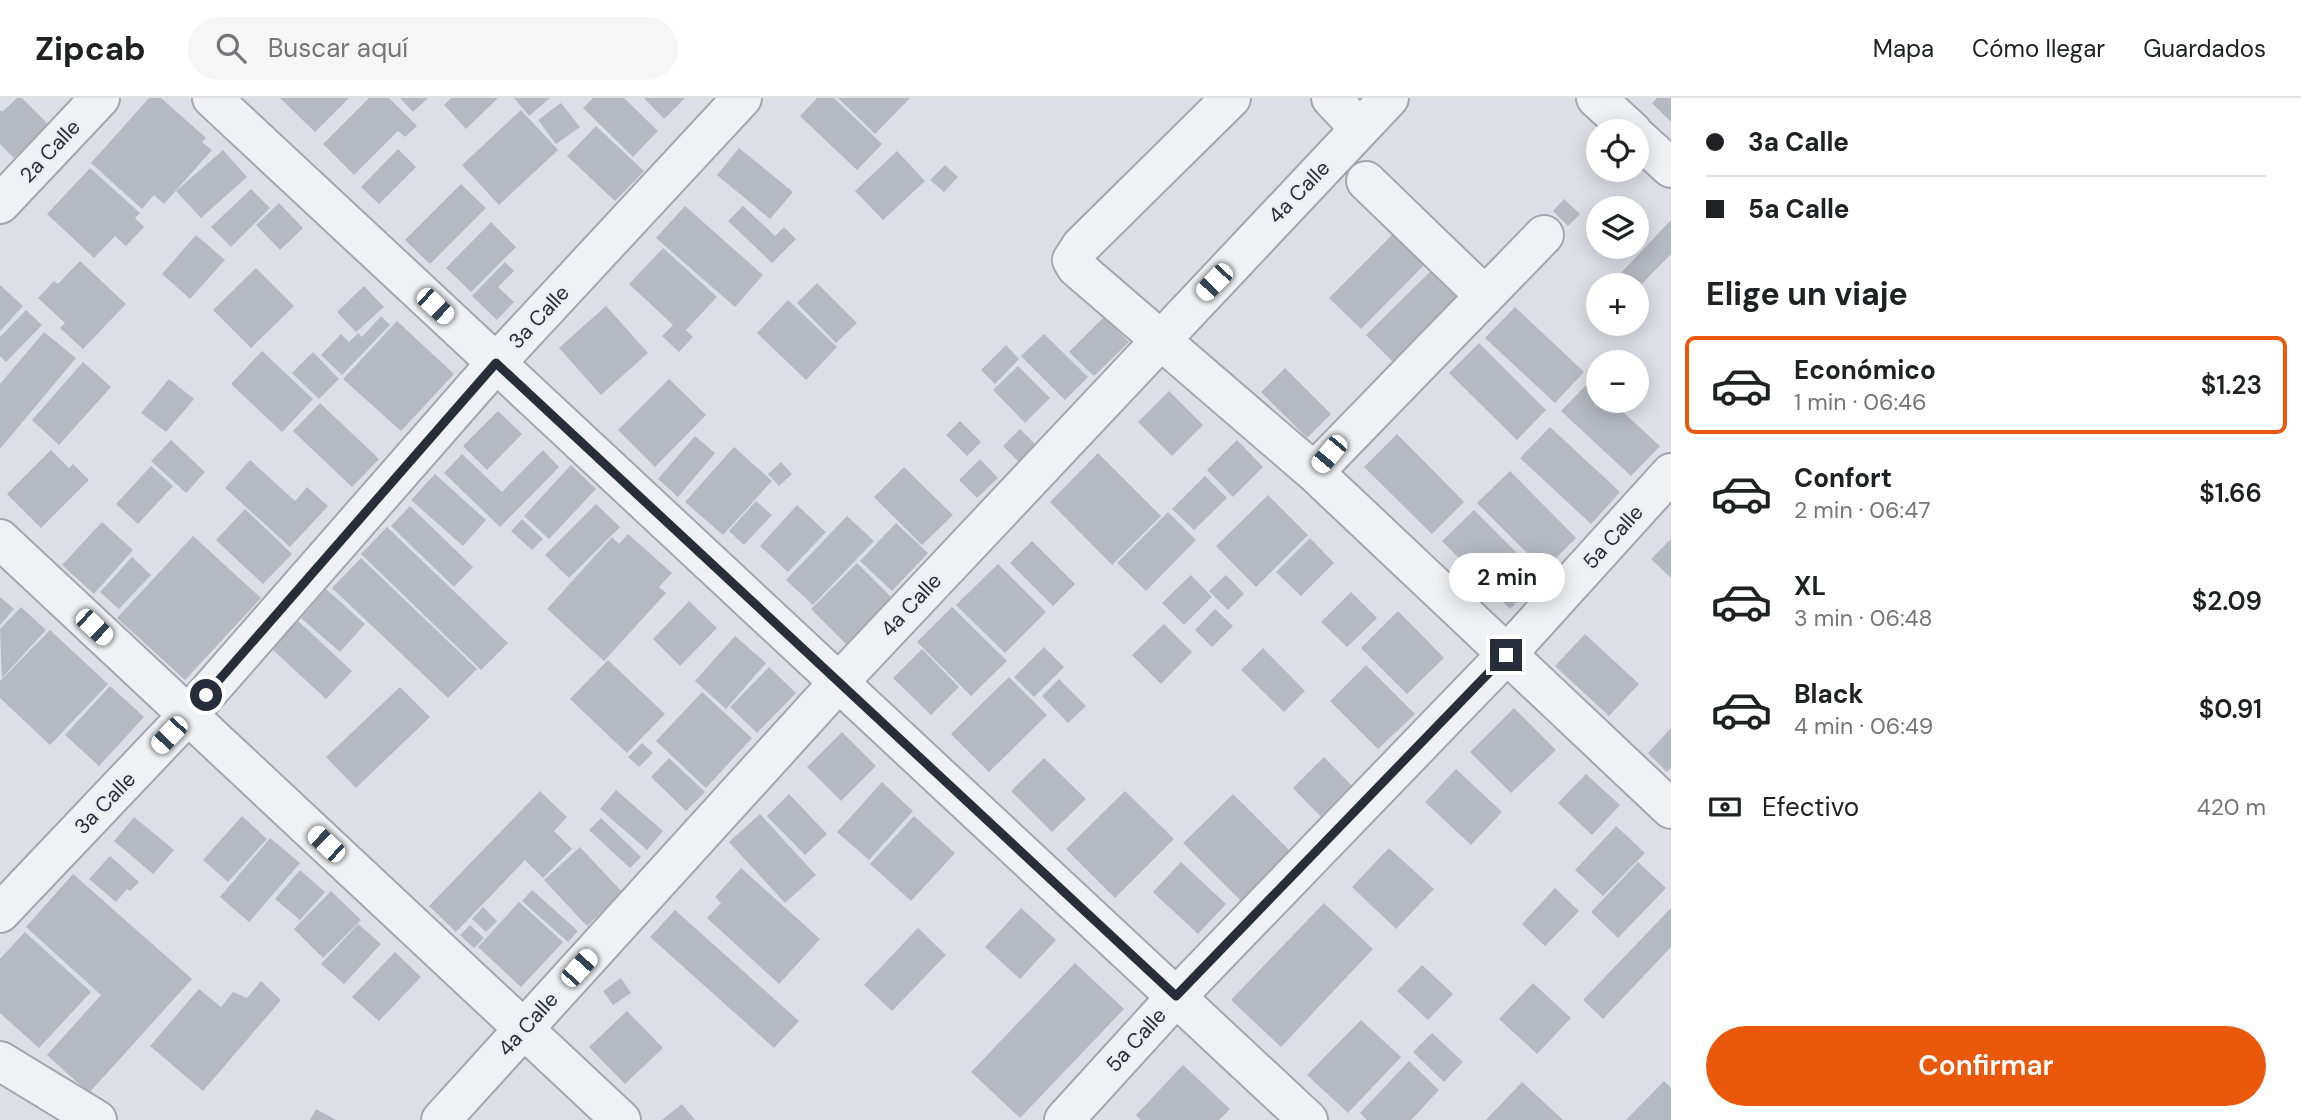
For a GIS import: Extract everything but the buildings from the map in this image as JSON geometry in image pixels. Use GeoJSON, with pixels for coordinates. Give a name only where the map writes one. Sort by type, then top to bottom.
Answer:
{"type":"FeatureCollection","features":[{"type":"Feature","properties":{"kind":"street","name":"2a Calle"},"geometry":{"type":"LineString","coordinates":[[0,204],[100,98]]}},
{"type":"Feature","properties":{"kind":"street"},"geometry":{"type":"LineString","coordinates":[[212,98],[1308,1120]]}},
{"type":"Feature","properties":{"kind":"street","name":"3a Calle"},"geometry":{"type":"LineString","coordinates":[[0,913],[188,715],[496,363],[742,98]]}},
{"type":"Feature","properties":{"kind":"street"},"geometry":{"type":"LineString","coordinates":[[1231,98],[1081,246],[1072,260],[1076,267],[1314,472],[1671,809]]}},
{"type":"Feature","properties":{"kind":"street"},"geometry":{"type":"LineString","coordinates":[[1331,98],[1360,129]]}},
{"type":"Feature","properties":{"kind":"street","name":"4a Calle"},"geometry":{"type":"LineString","coordinates":[[441,1120],[839,682],[1159,339],[1389,98]]}},
{"type":"Feature","properties":{"kind":"street"},"geometry":{"type":"LineString","coordinates":[[1596,98],[1619,119]]}},
{"type":"Feature","properties":{"kind":"street"},"geometry":{"type":"LineString","coordinates":[[1649,148],[1671,168]]}},
{"type":"Feature","properties":{"kind":"street"},"geometry":{"type":"LineString","coordinates":[[1366,181],[1485,296]]}},
{"type":"Feature","properties":{"kind":"street"},"geometry":{"type":"LineString","coordinates":[[1314,472],[1544,235]]}},
{"type":"Feature","properties":{"kind":"street","name":"5a Calle"},"geometry":{"type":"LineString","coordinates":[[1064,1120],[1176,996],[1506,655],[1671,473]]}},
{"type":"Feature","properties":{"kind":"street"},"geometry":{"type":"LineString","coordinates":[[0,539],[621,1120]]}},
{"type":"Feature","properties":{"kind":"street"},"geometry":{"type":"LineString","coordinates":[[0,1060],[97,1120]]}},
{"type":"Feature","properties":{"kind":"route"},"geometry":{"type":"LineString","coordinates":[[206,695],[496,363],[1176,996],[1506,655]]}}]}
